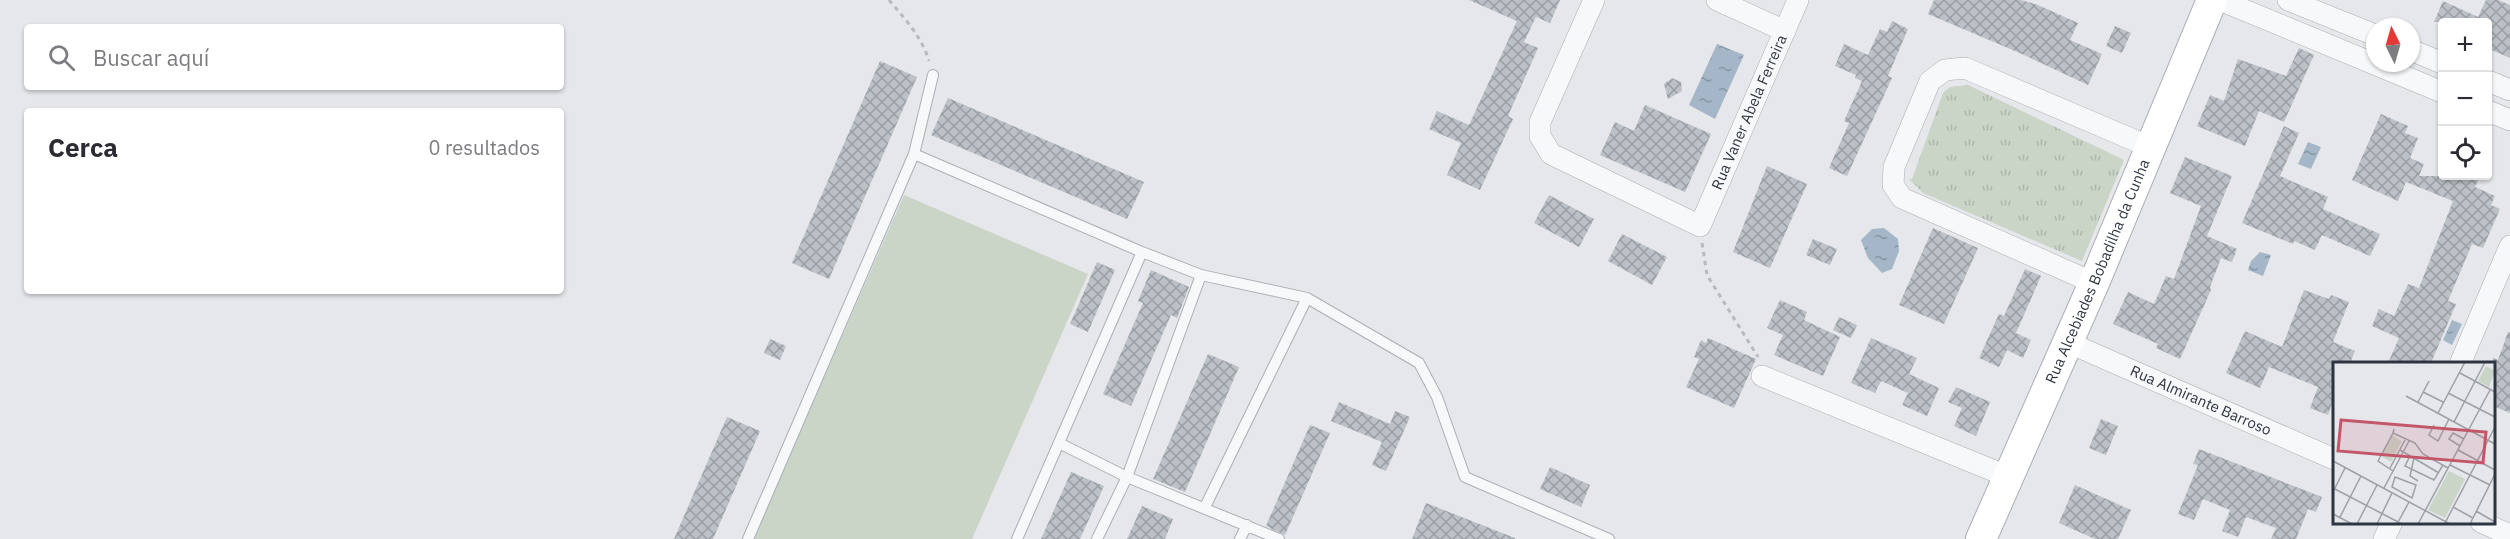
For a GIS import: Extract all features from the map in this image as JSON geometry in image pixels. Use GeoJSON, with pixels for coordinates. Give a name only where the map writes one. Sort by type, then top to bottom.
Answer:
{"type":"FeatureCollection","features":[{"type":"Feature","properties":{"kind":"street"},"geometry":{"type":"LineString","coordinates":[[1594,0],[1540,122],[1540,136],[1551,154],[1700,226]]}},
{"type":"Feature","properties":{"kind":"street"},"geometry":{"type":"LineString","coordinates":[[1717,0],[1785,31]]}},
{"type":"Feature","properties":{"kind":"street","name":"Rua Vaner Abela Ferreira"},"geometry":{"type":"LineString","coordinates":[[1700,226],[1798,0]]}},
{"type":"Feature","properties":{"kind":"street","name":"Rua Alcebiades Bobadilha da Cunha"},"geometry":{"type":"LineString","coordinates":[[1981,539],[2094,283],[2212,0]]}},
{"type":"Feature","properties":{"kind":"street"},"geometry":{"type":"LineString","coordinates":[[2220,0],[2438,90]]}},
{"type":"Feature","properties":{"kind":"street"},"geometry":{"type":"LineString","coordinates":[[2288,0],[2366,31]]}},
{"type":"Feature","properties":{"kind":"street"},"geometry":{"type":"LineString","coordinates":[[2420,54],[2438,61]]}},
{"type":"Feature","properties":{"kind":"street"},"geometry":{"type":"LineString","coordinates":[[2094,283],[1902,198],[1893,185],[1894,167],[1930,81],[1945,70],[1965,68],[2150,147]]}},
{"type":"Feature","properties":{"kind":"street"},"geometry":{"type":"LineString","coordinates":[[2492,83],[2510,90]]}},
{"type":"Feature","properties":{"kind":"street"},"geometry":{"type":"LineString","coordinates":[[2492,113],[2510,120]]}},
{"type":"Feature","properties":{"kind":"street"},"geometry":{"type":"LineString","coordinates":[[2460,362],[2510,246]]}},
{"type":"Feature","properties":{"kind":"street","name":"Rua Almirante Barroso"},"geometry":{"type":"LineString","coordinates":[[2067,342],[2333,459]]}},
{"type":"Feature","properties":{"kind":"street"},"geometry":{"type":"LineString","coordinates":[[1762,376],[2009,477]]}},
{"type":"Feature","properties":{"kind":"street"},"geometry":{"type":"LineString","coordinates":[[2384,539],[2391,524]]}},
{"type":"Feature","properties":{"kind":"street"},"geometry":{"type":"LineString","coordinates":[[2485,524],[2510,535]]}},
{"type":"Feature","properties":{"kind":"lane"},"geometry":{"type":"LineString","coordinates":[[748,539],[914,154],[933,75]]}},
{"type":"Feature","properties":{"kind":"lane"},"geometry":{"type":"LineString","coordinates":[[914,154],[1202,275],[1307,298],[1419,363],[1437,397],[1465,477],[1609,539]]}},
{"type":"Feature","properties":{"kind":"lane"},"geometry":{"type":"LineString","coordinates":[[1017,539],[1143,252]]}},
{"type":"Feature","properties":{"kind":"lane"},"geometry":{"type":"LineString","coordinates":[[1097,539],[1127,477],[1202,275]]}},
{"type":"Feature","properties":{"kind":"lane"},"geometry":{"type":"LineString","coordinates":[[1205,507],[1307,298]]}},
{"type":"Feature","properties":{"kind":"lane"},"geometry":{"type":"LineString","coordinates":[[1059,442],[1127,477],[1279,539]]}},
{"type":"Feature","properties":{"kind":"lane"},"geometry":{"type":"LineString","coordinates":[[1240,539],[1247,525]]}},
{"type":"Feature","properties":{"kind":"path"},"geometry":{"type":"LineString","coordinates":[[890,0],[925,49],[933,75]]}},
{"type":"Feature","properties":{"kind":"path"},"geometry":{"type":"LineString","coordinates":[[1700,226],[1707,275],[1758,357],[1762,376]]}},
{"type":"Feature","properties":{"kind":"green space"},"geometry":{"type":"Polygon","coordinates":[[[1968,85],[2124,160],[2082,261],[1923,193],[1909,179],[1912,179],[1943,93],[1950,87],[1968,85]]]}},
{"type":"Feature","properties":{"kind":"green space"},"geometry":{"type":"Polygon","coordinates":[[[904,195],[1088,274],[972,539],[753,539],[904,195]]]}},
{"type":"Feature","properties":{"kind":"water"},"geometry":{"type":"Polygon","coordinates":[[[1717,44],[1744,55],[1715,119],[1689,105],[1717,44]]]}},
{"type":"Feature","properties":{"kind":"water"},"geometry":{"type":"Polygon","coordinates":[[[2308,142],[2321,147],[2311,169],[2298,164],[2308,142]]]}},
{"type":"Feature","properties":{"kind":"water"},"geometry":{"type":"Polygon","coordinates":[[[1884,228],[1898,239],[1899,251],[1892,269],[1882,273],[1868,258],[1861,240],[1872,229],[1884,228]]]}},
{"type":"Feature","properties":{"kind":"water"},"geometry":{"type":"Polygon","coordinates":[[[2260,252],[2271,255],[2263,276],[2248,270],[2251,261],[2260,252]]]}},
{"type":"Feature","properties":{"kind":"water"},"geometry":{"type":"Polygon","coordinates":[[[2452,320],[2462,324],[2452,345],[2443,340],[2452,320]]]}},
{"type":"Feature","properties":{"kind":"building"},"geometry":{"type":"Polygon","coordinates":[[[1469,0],[1560,0],[1550,23],[1536,17],[1524,42],[1538,48],[1508,116],[1513,119],[1480,190],[1447,175],[1461,143],[1429,129],[1437,111],[1469,125],[1517,21],[1469,0]]]}},
{"type":"Feature","properties":{"kind":"building"},"geometry":{"type":"Polygon","coordinates":[[[1934,0],[2021,0],[2038,5],[2078,23],[2070,40],[2102,54],[2088,85],[1928,14],[1934,0]]]}},
{"type":"Feature","properties":{"kind":"building"},"geometry":{"type":"Polygon","coordinates":[[[2486,0],[2498,0],[2510,5],[2510,58],[2492,50],[2492,18],[2438,18],[2438,22],[2434,22],[2443,1],[2478,17],[2486,0]]]}},
{"type":"Feature","properties":{"kind":"building"},"geometry":{"type":"Polygon","coordinates":[[[1892,21],[1908,29],[1888,76],[1892,78],[1847,176],[1829,168],[1849,123],[1844,121],[1862,81],[1855,78],[1856,75],[1835,66],[1844,44],[1868,55],[1880,29],[1887,32],[1892,21]]]}},
{"type":"Feature","properties":{"kind":"building"},"geometry":{"type":"Polygon","coordinates":[[[2115,26],[2131,33],[2122,53],[2106,46],[2115,26]]]}},
{"type":"Feature","properties":{"kind":"building"},"geometry":{"type":"Polygon","coordinates":[[[2299,48],[2314,55],[2284,122],[2259,111],[2245,146],[2197,126],[2210,95],[2224,101],[2238,59],[2286,76],[2299,48]]]}},
{"type":"Feature","properties":{"kind":"building"},"geometry":{"type":"Polygon","coordinates":[[[880,61],[917,77],[829,279],[792,263],[880,61]]]}},
{"type":"Feature","properties":{"kind":"building"},"geometry":{"type":"Polygon","coordinates":[[[1672,78],[1681,82],[1682,91],[1668,99],[1664,84],[1672,78]]]}},
{"type":"Feature","properties":{"kind":"building"},"geometry":{"type":"Polygon","coordinates":[[[948,98],[1144,182],[1127,219],[931,135],[948,98]]]}},
{"type":"Feature","properties":{"kind":"building"},"geometry":{"type":"Polygon","coordinates":[[[1645,105],[1711,134],[1685,192],[1600,155],[1615,122],[1634,131],[1645,105]]]}},
{"type":"Feature","properties":{"kind":"building"},"geometry":{"type":"Polygon","coordinates":[[[2381,114],[2408,126],[2405,133],[2418,138],[2410,158],[2424,164],[2419,176],[2438,176],[2438,180],[2478,180],[2475,187],[2495,196],[2491,205],[2500,209],[2483,248],[2472,244],[2448,301],[2456,304],[2431,362],[2388,362],[2399,338],[2372,326],[2379,309],[2394,316],[2408,284],[2419,288],[2453,201],[2406,182],[2398,201],[2352,180],[2381,114]]]}},
{"type":"Feature","properties":{"kind":"building"},"geometry":{"type":"Polygon","coordinates":[[[2284,126],[2299,133],[2280,176],[2328,197],[2323,209],[2380,234],[2370,256],[2322,235],[2315,250],[2294,241],[2293,244],[2242,223],[2284,126]]]}},
{"type":"Feature","properties":{"kind":"building"},"geometry":{"type":"Polygon","coordinates":[[[2185,157],[2232,176],[2207,236],[2237,249],[2232,262],[2221,258],[2210,287],[2211,290],[2180,359],[2156,348],[2158,344],[2113,324],[2128,292],[2154,304],[2166,276],[2174,279],[2201,206],[2170,193],[2185,157]]]}},
{"type":"Feature","properties":{"kind":"building"},"geometry":{"type":"Polygon","coordinates":[[[1767,166],[1807,184],[1770,268],[1733,252],[1767,166]]]}},
{"type":"Feature","properties":{"kind":"building"},"geometry":{"type":"Polygon","coordinates":[[[1549,195],[1594,219],[1579,247],[1534,223],[1549,195]]]}},
{"type":"Feature","properties":{"kind":"building"},"geometry":{"type":"Polygon","coordinates":[[[1933,228],[1978,248],[1944,324],[1899,305],[1933,228]]]}},
{"type":"Feature","properties":{"kind":"building"},"geometry":{"type":"Polygon","coordinates":[[[1622,234],[1667,257],[1652,285],[1608,261],[1622,234]]]}},
{"type":"Feature","properties":{"kind":"building"},"geometry":{"type":"Polygon","coordinates":[[[1813,239],[1837,249],[1830,265],[1806,255],[1813,239]]]}},
{"type":"Feature","properties":{"kind":"building"},"geometry":{"type":"Polygon","coordinates":[[[1097,262],[1115,270],[1088,332],[1070,324],[1097,262]]]}},
{"type":"Feature","properties":{"kind":"building"},"geometry":{"type":"Polygon","coordinates":[[[2025,269],[2041,276],[2016,333],[2031,340],[2023,358],[2007,350],[1999,367],[1979,358],[1999,314],[2004,316],[2025,269]]]}},
{"type":"Feature","properties":{"kind":"building"},"geometry":{"type":"Polygon","coordinates":[[[1151,270],[1189,287],[1177,318],[1171,315],[1131,406],[1103,394],[1143,303],[1138,301],[1151,270]]]}},
{"type":"Feature","properties":{"kind":"building"},"geometry":{"type":"Polygon","coordinates":[[[2304,290],[2329,299],[2331,295],[2349,302],[2333,342],[2355,351],[2350,362],[2333,362],[2333,401],[2328,415],[2310,408],[2318,387],[2269,367],[2260,388],[2226,373],[2245,331],[2282,347],[2304,290]]]}},
{"type":"Feature","properties":{"kind":"building"},"geometry":{"type":"Polygon","coordinates":[[[1780,300],[1807,312],[1804,320],[1840,337],[1823,376],[1774,355],[1783,335],[1767,328],[1780,300]]]}},
{"type":"Feature","properties":{"kind":"building"},"geometry":{"type":"Polygon","coordinates":[[[1839,317],[1857,325],[1851,338],[1833,330],[1839,317]]]}},
{"type":"Feature","properties":{"kind":"building"},"geometry":{"type":"Polygon","coordinates":[[[2508,332],[2510,332],[2510,413],[2495,407],[2495,362],[2493,358],[2498,360],[2508,332]]]}},
{"type":"Feature","properties":{"kind":"building"},"geometry":{"type":"Polygon","coordinates":[[[1708,338],[1756,359],[1734,408],[1686,387],[1699,359],[1694,357],[1701,340],[1706,343],[1708,338]]]}},
{"type":"Feature","properties":{"kind":"building"},"geometry":{"type":"Polygon","coordinates":[[[1871,338],[1917,358],[1909,374],[1939,388],[1927,416],[1902,405],[1908,393],[1881,381],[1875,393],[1851,383],[1871,338]]]}},
{"type":"Feature","properties":{"kind":"building"},"geometry":{"type":"Polygon","coordinates":[[[770,339],[786,346],[780,360],[764,353],[770,339]]]}},
{"type":"Feature","properties":{"kind":"building"},"geometry":{"type":"Polygon","coordinates":[[[1208,354],[1239,367],[1185,492],[1153,479],[1208,354]]]}},
{"type":"Feature","properties":{"kind":"building"},"geometry":{"type":"Polygon","coordinates":[[[1956,387],[1990,402],[1976,436],[1954,426],[1962,408],[1948,402],[1956,387]]]}},
{"type":"Feature","properties":{"kind":"building"},"geometry":{"type":"Polygon","coordinates":[[[1339,402],[1390,424],[1395,411],[1410,417],[1386,471],[1372,465],[1382,442],[1331,421],[1339,402]]]}},
{"type":"Feature","properties":{"kind":"building"},"geometry":{"type":"Polygon","coordinates":[[[727,417],[760,431],[713,539],[674,539],[727,417]]]}},
{"type":"Feature","properties":{"kind":"building"},"geometry":{"type":"Polygon","coordinates":[[[2101,419],[2118,426],[2106,455],[2089,448],[2101,419]]]}},
{"type":"Feature","properties":{"kind":"building"},"geometry":{"type":"Polygon","coordinates":[[[1310,425],[1330,433],[1285,535],[1266,526],[1310,425]]]}},
{"type":"Feature","properties":{"kind":"building"},"geometry":{"type":"Polygon","coordinates":[[[2199,449],[2322,497],[2316,512],[2308,509],[2296,539],[2271,539],[2276,528],[2246,517],[2238,537],[2222,531],[2230,510],[2203,499],[2194,520],[2178,514],[2198,465],[2193,464],[2199,449]]]}},
{"type":"Feature","properties":{"kind":"building"},"geometry":{"type":"Polygon","coordinates":[[[1550,467],[1590,485],[1581,507],[1540,489],[1550,467]]]}},
{"type":"Feature","properties":{"kind":"building"},"geometry":{"type":"Polygon","coordinates":[[[1071,472],[1104,486],[1080,539],[1041,539],[1071,472]]]}},
{"type":"Feature","properties":{"kind":"building"},"geometry":{"type":"Polygon","coordinates":[[[2075,485],[2131,510],[2118,539],[2095,539],[2059,523],[2075,485]]]}},
{"type":"Feature","properties":{"kind":"building"},"geometry":{"type":"Polygon","coordinates":[[[1426,503],[1515,538],[1515,539],[1412,539],[1426,503]]]}},
{"type":"Feature","properties":{"kind":"building"},"geometry":{"type":"Polygon","coordinates":[[[1142,506],[1173,519],[1165,539],[1127,539],[1142,506]]]}}]}
